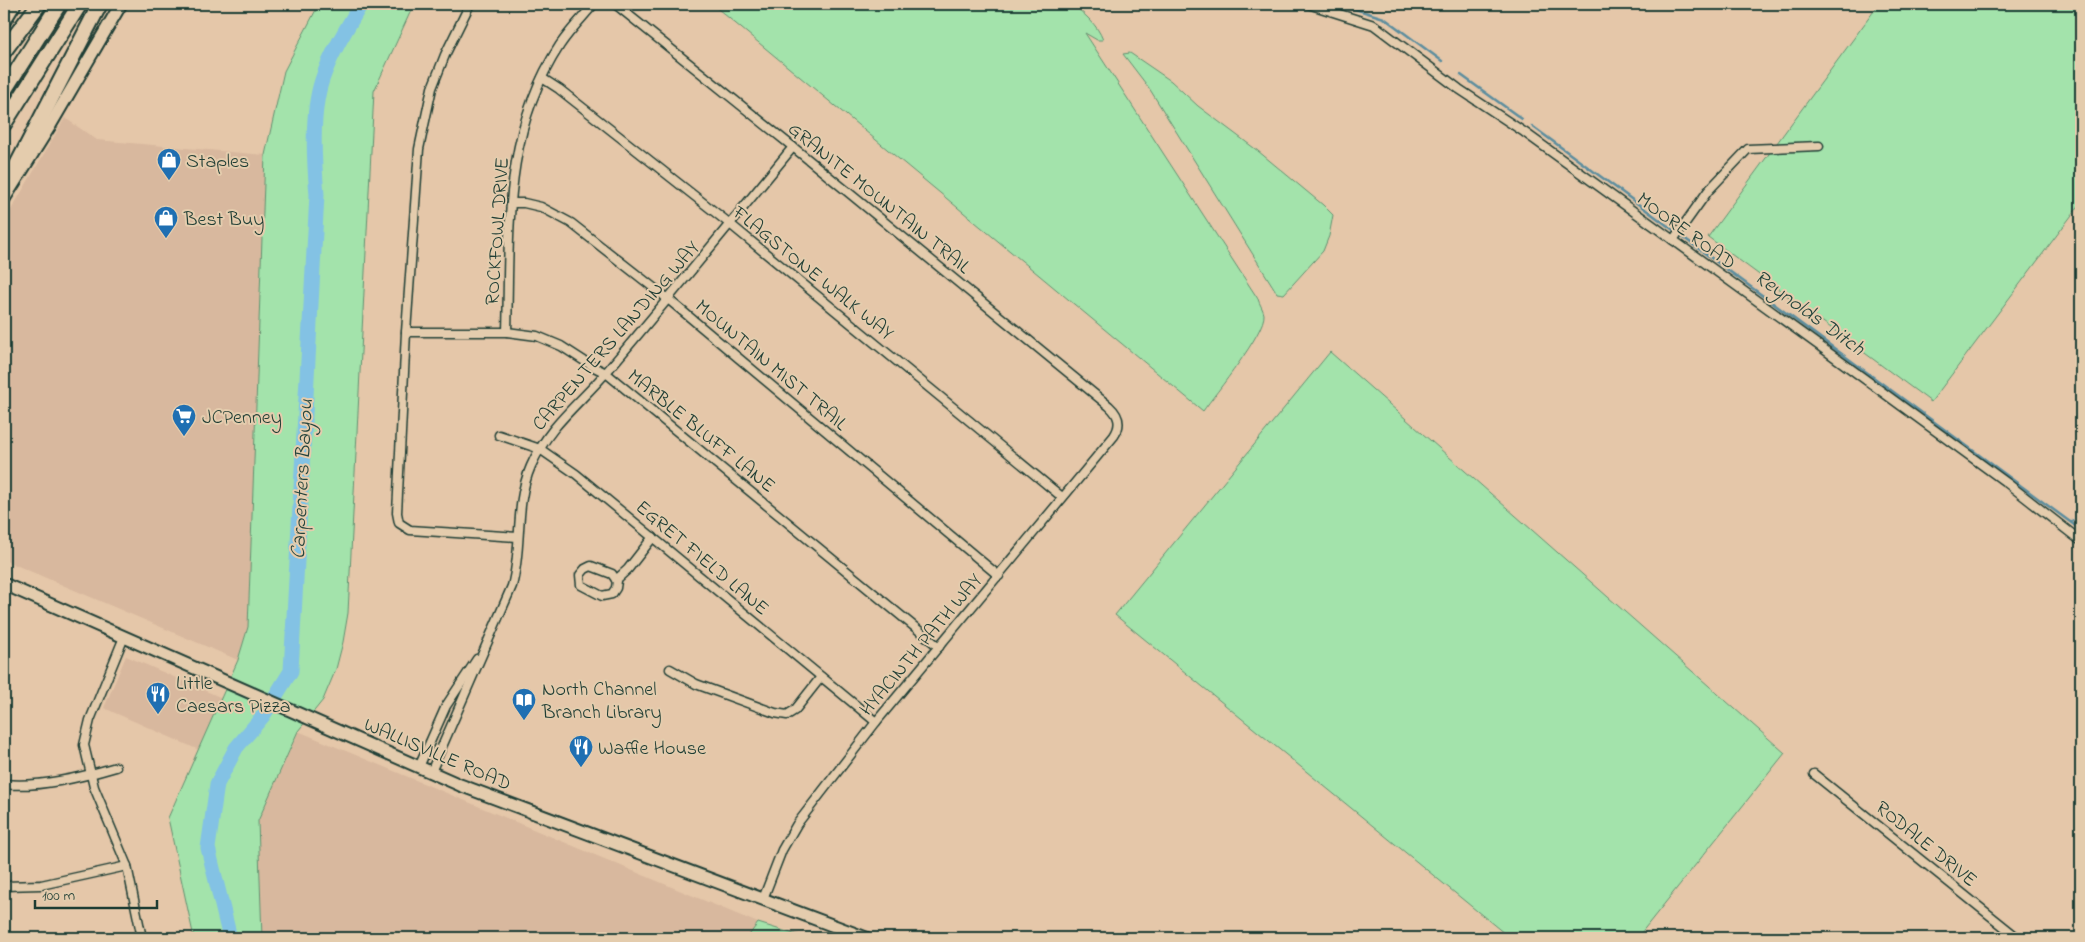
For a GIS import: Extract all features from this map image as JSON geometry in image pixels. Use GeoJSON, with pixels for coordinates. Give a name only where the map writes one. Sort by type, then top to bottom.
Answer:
{"type":"FeatureCollection","features":[{"type":"Feature","properties":{"kind":"highway"},"geometry":{"type":"LineString","coordinates":[[4,51],[39,4]]}},
{"type":"Feature","properties":{"kind":"highway"},"geometry":{"type":"LineString","coordinates":[[4,91],[59,4]]}},
{"type":"Feature","properties":{"kind":"highway"},"geometry":{"type":"LineString","coordinates":[[4,124],[80,4]]}},
{"type":"Feature","properties":{"kind":"highway"},"geometry":{"type":"LineString","coordinates":[[4,190],[100,4]]}},
{"type":"Feature","properties":{"kind":"main road"},"geometry":{"type":"LineString","coordinates":[[4,22],[15,4]]}},
{"type":"Feature","properties":{"kind":"main road"},"geometry":{"type":"LineString","coordinates":[[4,199],[51,124],[120,4]]}},
{"type":"Feature","properties":{"kind":"main road","name":"WALLISVILLE ROAD"},"geometry":{"type":"LineString","coordinates":[[4,584],[431,772],[536,815],[866,938]]}},
{"type":"Feature","properties":{"kind":"street"},"geometry":{"type":"LineString","coordinates":[[470,4],[445,55],[432,88],[424,122],[416,179],[397,513],[399,523],[410,530],[518,537]]}},
{"type":"Feature","properties":{"kind":"street","name":"ROCKFOWL DRIVE"},"geometry":{"type":"LineString","coordinates":[[506,332],[511,203],[520,135],[528,110],[542,78],[562,42],[594,4]]}},
{"type":"Feature","properties":{"kind":"street","name":"GRANITE MOUNTAIN TRAIL"},"geometry":{"type":"LineString","coordinates":[[615,4],[794,147],[1109,406],[1118,416],[1119,421]]}},
{"type":"Feature","properties":{"kind":"street","name":"MOORE ROAD"},"geometry":{"type":"LineString","coordinates":[[1308,4],[1374,25],[1459,89],[1524,132],[2007,483],[2081,541]]}},
{"type":"Feature","properties":{"kind":"street","name":"FLAGSTONE WALK WAY"},"geometry":{"type":"LineString","coordinates":[[542,78],[559,89],[730,224],[1062,497]]}},
{"type":"Feature","properties":{"kind":"street"},"geometry":{"type":"LineString","coordinates":[[1673,240],[1708,190],[1748,150],[1819,146]]}},
{"type":"Feature","properties":{"kind":"street","name":"CARPENTERS LANDING WAY"},"geometry":{"type":"LineString","coordinates":[[431,772],[512,586],[516,568],[523,491],[529,471],[540,449],[559,421],[606,373],[794,147]]}},
{"type":"Feature","properties":{"kind":"street","name":"MOUNTAIN MIST TRAIL"},"geometry":{"type":"LineString","coordinates":[[511,203],[540,207],[565,219],[668,299],[999,576]]}},
{"type":"Feature","properties":{"kind":"street","name":"MARBLE BLUFF LANE"},"geometry":{"type":"LineString","coordinates":[[406,332],[506,332],[537,336],[561,346],[606,373],[939,646]]}},
{"type":"Feature","properties":{"kind":"street","name":"HYACINTH PATH WAY"},"geometry":{"type":"LineString","coordinates":[[762,899],[782,850],[793,829],[876,722],[1114,436],[1119,427],[1119,421]]}},
{"type":"Feature","properties":{"kind":"street","name":"EGRET FIELD LANE"},"geometry":{"type":"LineString","coordinates":[[498,434],[540,449],[576,474],[876,722]]}},
{"type":"Feature","properties":{"kind":"street"},"geometry":{"type":"LineString","coordinates":[[616,580],[628,569],[653,536]]}},
{"type":"Feature","properties":{"kind":"street"},"geometry":{"type":"LineString","coordinates":[[591,566],[612,574],[616,580],[617,584],[614,591],[606,596],[583,588],[579,579],[585,569],[591,566]]}},
{"type":"Feature","properties":{"kind":"street"},"geometry":{"type":"LineString","coordinates":[[124,637],[86,733],[84,745],[90,775],[127,866],[142,938]]}},
{"type":"Feature","properties":{"kind":"street","name":"CARPENTERS LANDING WAY"},"geometry":{"type":"LineString","coordinates":[[419,767],[446,706],[469,668],[483,651]]}},
{"type":"Feature","properties":{"kind":"street"},"geometry":{"type":"LineString","coordinates":[[670,669],[696,684],[775,714],[787,715],[795,710],[821,677]]}},
{"type":"Feature","properties":{"kind":"street"},"geometry":{"type":"LineString","coordinates":[[4,784],[30,784],[90,775],[116,767]]}},
{"type":"Feature","properties":{"kind":"street","name":"RODALE DRIVE"},"geometry":{"type":"LineString","coordinates":[[1814,774],[2018,938]]}},
{"type":"Feature","properties":{"kind":"street"},"geometry":{"type":"LineString","coordinates":[[4,886],[41,885],[127,866]]}},
{"type":"Feature","properties":{"kind":"shaded area"},"geometry":{"type":"Polygon","coordinates":[[[65,118],[97,140],[265,155],[248,627],[238,660],[4,560],[4,222],[65,118]]]}},
{"type":"Feature","properties":{"kind":"shaded area"},"geometry":{"type":"Polygon","coordinates":[[[126,656],[222,698],[199,750],[104,708],[126,656]]]}},
{"type":"Feature","properties":{"kind":"shaded area"},"geometry":{"type":"Polygon","coordinates":[[[298,731],[758,923],[747,938],[262,938],[258,821],[298,731]]]}},
{"type":"Feature","properties":{"kind":"green space"},"geometry":{"type":"Polygon","coordinates":[[[319,4],[414,4],[374,91],[348,613],[336,669],[323,700],[298,731],[258,821],[262,938],[194,938],[168,818],[238,660],[248,627],[265,155],[284,71],[319,4]]]}},
{"type":"Feature","properties":{"kind":"green space"},"geometry":{"type":"Polygon","coordinates":[[[712,4],[1072,4],[1097,29],[1103,40],[1097,40],[1085,33],[1258,299],[1264,314],[1262,323],[1249,348],[1203,411],[712,4]]]}},
{"type":"Feature","properties":{"kind":"green space"},"geometry":{"type":"Polygon","coordinates":[[[1879,4],[2081,4],[2081,203],[1931,402],[1708,237],[1879,4]]]}},
{"type":"Feature","properties":{"kind":"green space"},"geometry":{"type":"Polygon","coordinates":[[[1130,53],[1171,81],[1198,106],[1258,151],[1333,215],[1329,236],[1323,251],[1284,294],[1277,293],[1149,88],[1123,54],[1130,53]]]}},
{"type":"Feature","properties":{"kind":"green space"},"geometry":{"type":"Polygon","coordinates":[[[1330,352],[1785,753],[1637,938],[1510,938],[1115,615],[1330,352]]]}},
{"type":"Feature","properties":{"kind":"green space"},"geometry":{"type":"Polygon","coordinates":[[[758,923],[807,938],[747,938],[758,923]]]}},
{"type":"Feature","properties":{"kind":"waterway","name":"Carpenters Bayou"},"geometry":{"type":"LineString","coordinates":[[230,938],[208,848],[217,784],[236,748],[263,716],[291,671],[317,195],[314,152],[316,107],[322,80],[330,60],[361,4]]}},
{"type":"Feature","properties":{"kind":"waterway","name":"Reynolds Ditch"},"geometry":{"type":"LineString","coordinates":[[1339,4],[1384,18],[1442,61]]}},
{"type":"Feature","properties":{"kind":"waterway","name":"Reynolds Ditch"},"geometry":{"type":"LineString","coordinates":[[1461,75],[1522,119]]}},
{"type":"Feature","properties":{"kind":"waterway","name":"Reynolds Ditch"},"geometry":{"type":"LineString","coordinates":[[1532,126],[2081,530]]}},
{"type":"Feature","properties":{"kind":"waterway"},"geometry":{"type":"LineString","coordinates":[[2072,521],[2081,521]]}},
{"type":"Feature","properties":{"kind":"place","name":"Staples"},"geometry":{"type":"Point","coordinates":[169,181]}},
{"type":"Feature","properties":{"kind":"place","name":"Best Buy"},"geometry":{"type":"Point","coordinates":[166,239]}},
{"type":"Feature","properties":{"kind":"place","name":"JCPenney"},"geometry":{"type":"Point","coordinates":[184,437]}},
{"type":"Feature","properties":{"kind":"place","name":"Little Caesars Pizza"},"geometry":{"type":"Point","coordinates":[158,715]}},
{"type":"Feature","properties":{"kind":"place","name":"North Channel Branch Library"},"geometry":{"type":"Point","coordinates":[524,721]}},
{"type":"Feature","properties":{"kind":"place","name":"Waffle House"},"geometry":{"type":"Point","coordinates":[581,768]}}]}
